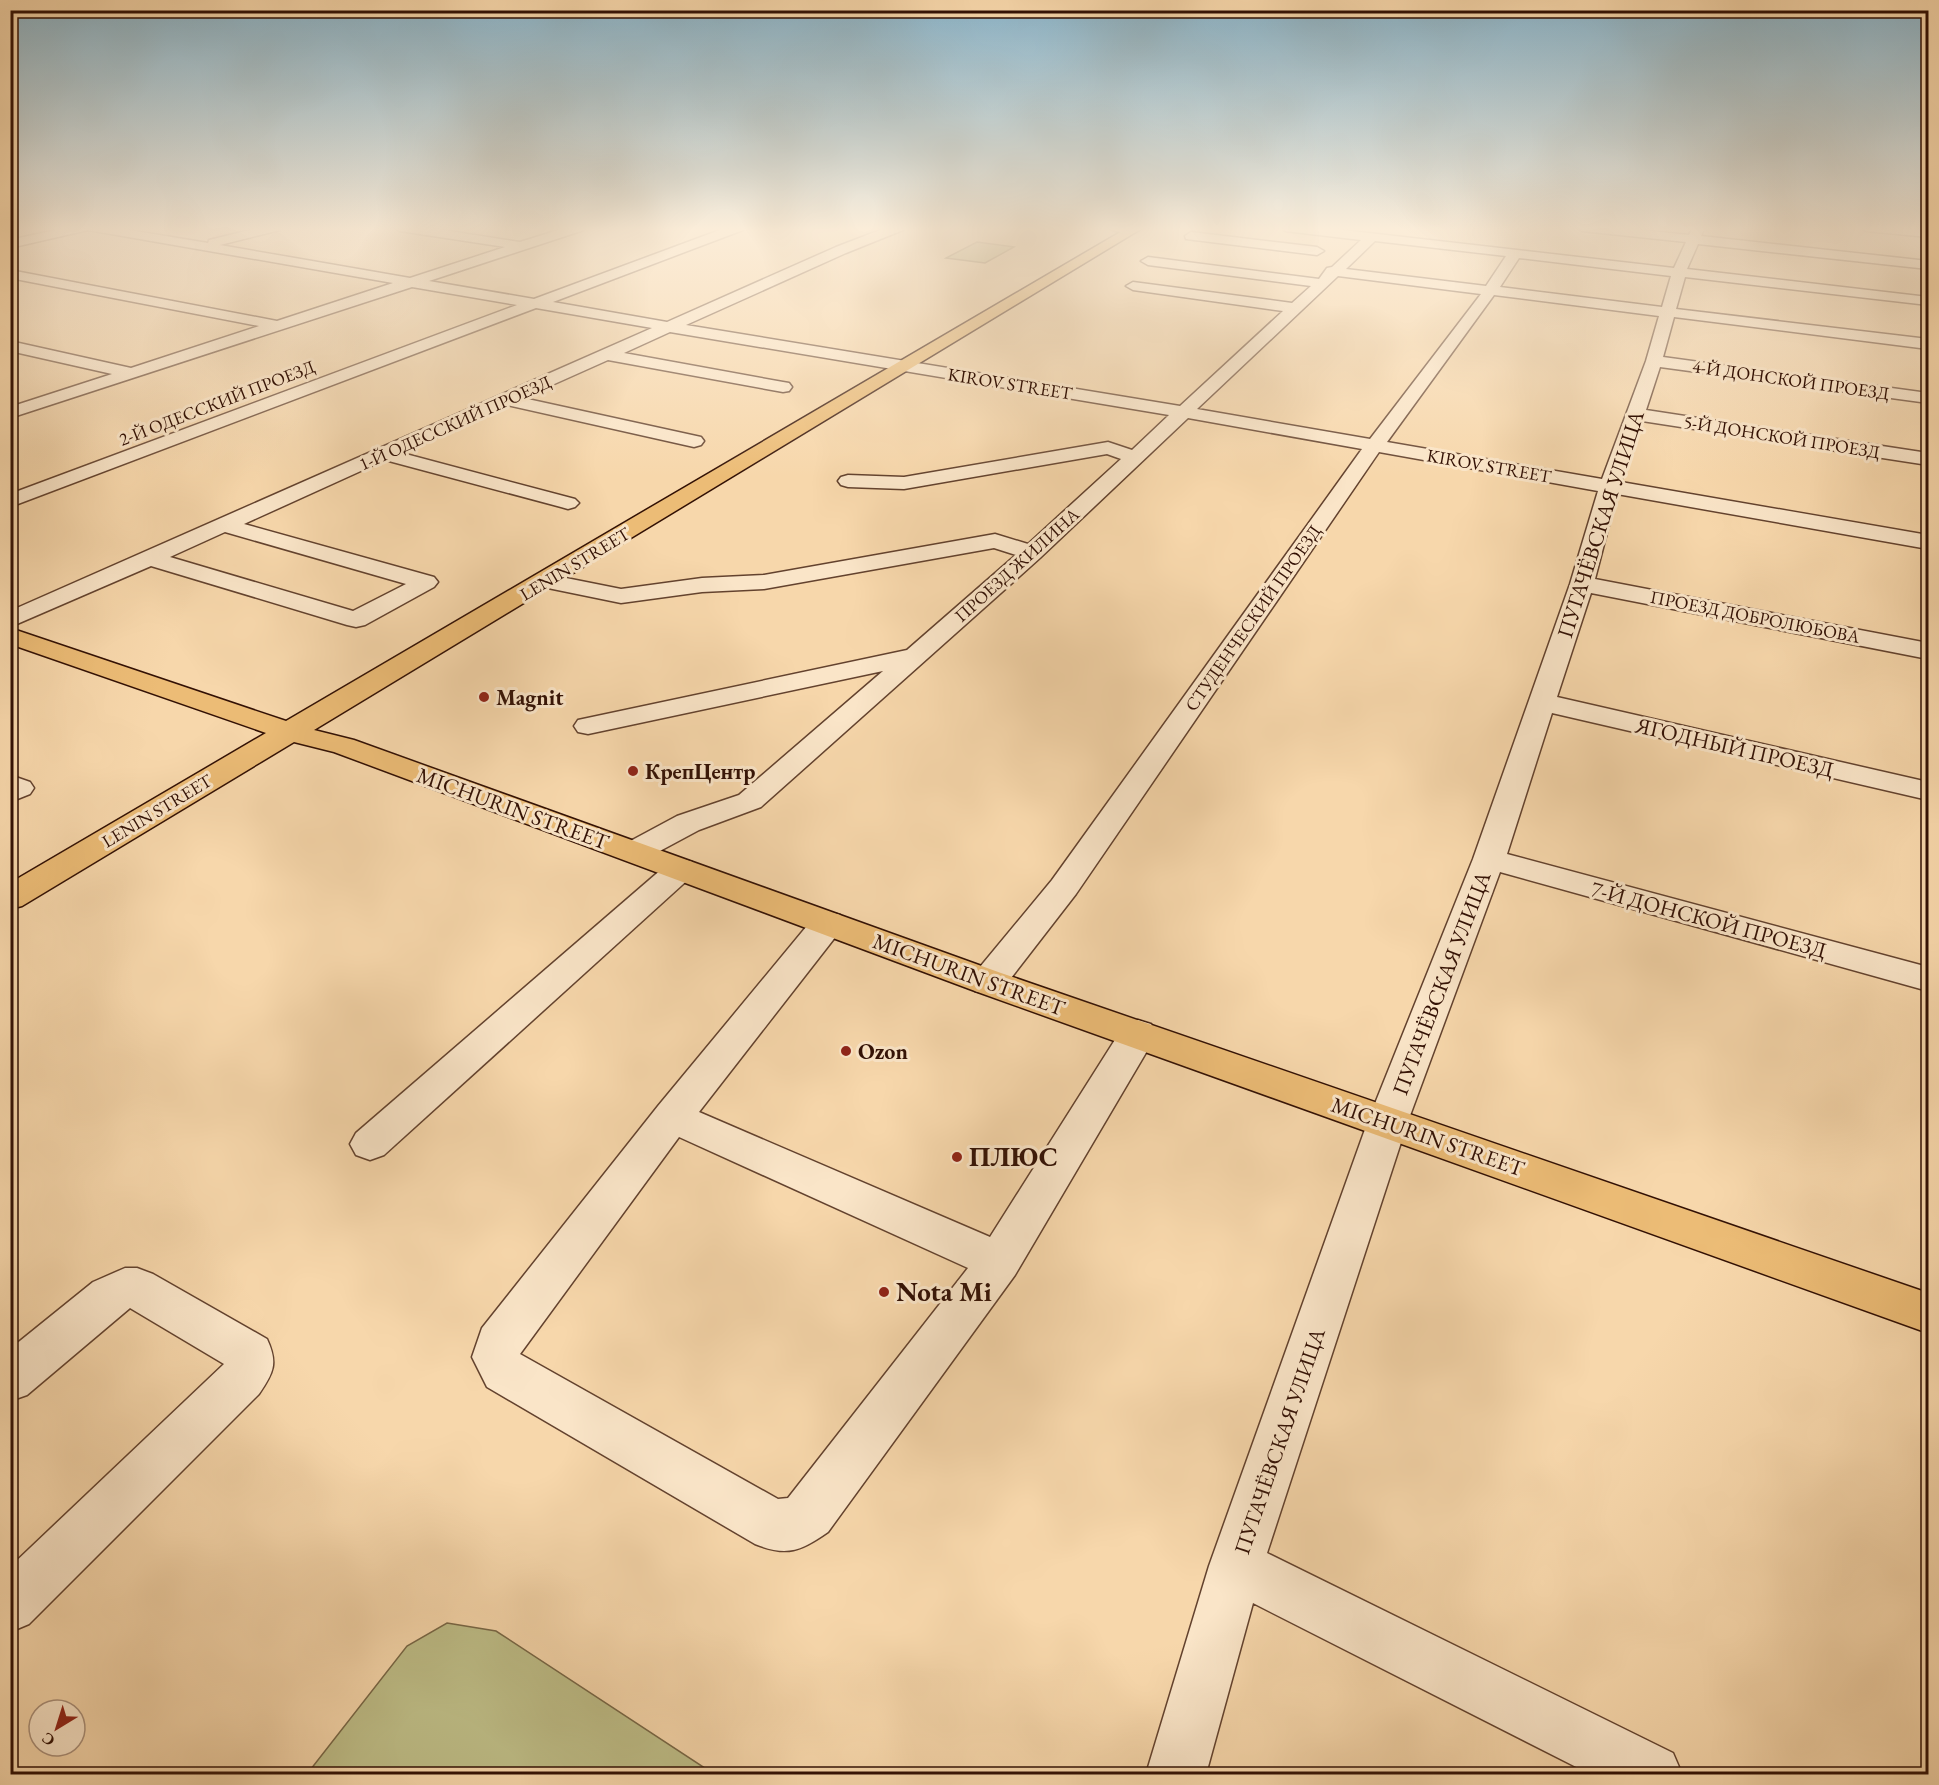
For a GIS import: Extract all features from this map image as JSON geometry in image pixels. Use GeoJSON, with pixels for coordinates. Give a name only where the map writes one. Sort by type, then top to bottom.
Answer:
{"type":"FeatureCollection","features":[{"type":"Feature","properties":{"kind":"main road","name":"LENIN STREET"},"geometry":{"type":"LineString","coordinates":[[10,898],[546,581],[994,310]]}},
{"type":"Feature","properties":{"kind":"main road","name":"MICHURIN STREET"},"geometry":{"type":"LineString","coordinates":[[10,635],[290,732],[344,746],[988,982],[1929,1313]]}},
{"type":"Feature","properties":{"kind":"street"},"geometry":{"type":"LineString","coordinates":[[199,310],[278,325]]}},
{"type":"Feature","properties":{"kind":"street"},"geometry":{"type":"LineString","coordinates":[[10,413],[323,310]]}},
{"type":"Feature","properties":{"kind":"street","name":"2-Й ОДЕССКИЙ ПРОЕЗД"},"geometry":{"type":"LineString","coordinates":[[10,501],[519,310]]}},
{"type":"Feature","properties":{"kind":"street","name":"KIROV STREET"},"geometry":{"type":"LineString","coordinates":[[573,310],[902,367],[1183,412],[1929,542]]}},
{"type":"Feature","properties":{"kind":"street","name":"1-Й ОДЕССКИЙ ПРОЕЗД"},"geometry":{"type":"LineString","coordinates":[[10,620],[709,310]]}},
{"type":"Feature","properties":{"kind":"street","name":"ПРОЕЗД ЖИЛИНА"},"geometry":{"type":"LineString","coordinates":[[634,852],[688,823],[750,801],[1032,553],[1291,310]]}},
{"type":"Feature","properties":{"kind":"street","name":"СТУДЕНЧЕСКИЙ ПРОЕЗД"},"geometry":{"type":"LineString","coordinates":[[988,982],[1064,887],[1374,446],[1476,310]]}},
{"type":"Feature","properties":{"kind":"street"},"geometry":{"type":"LineString","coordinates":[[1646,310],[1929,344]]}},
{"type":"Feature","properties":{"kind":"street","name":"ПУГАЧЁВСКАЯ УЛИЦА"},"geometry":{"type":"LineString","coordinates":[[1176,1774],[1236,1566],[1388,1121],[1489,859],[1582,584],[1609,487],[1654,362],[1668,313]]}},
{"type":"Feature","properties":{"kind":"street"},"geometry":{"type":"LineString","coordinates":[[10,346],[132,373]]}},
{"type":"Feature","properties":{"kind":"street"},"geometry":{"type":"LineString","coordinates":[[609,355],[783,387]]}},
{"type":"Feature","properties":{"kind":"street","name":"4-Й ДОНСКОЙ ПРОЕЗД"},"geometry":{"type":"LineString","coordinates":[[1654,362],[1929,398]]}},
{"type":"Feature","properties":{"kind":"street"},"geometry":{"type":"LineString","coordinates":[[507,400],[694,441]]}},
{"type":"Feature","properties":{"kind":"street","name":"5-Й ДОНСКОЙ ПРОЕЗД"},"geometry":{"type":"LineString","coordinates":[[1635,414],[1929,459]]}},
{"type":"Feature","properties":{"kind":"street"},"geometry":{"type":"LineString","coordinates":[[848,481],[904,483],[1108,448],[1134,457]]}},
{"type":"Feature","properties":{"kind":"street"},"geometry":{"type":"LineString","coordinates":[[385,454],[568,503]]}},
{"type":"Feature","properties":{"kind":"street"},"geometry":{"type":"LineString","coordinates":[[149,558],[356,620],[426,582],[224,525]]}},
{"type":"Feature","properties":{"kind":"street"},"geometry":{"type":"LineString","coordinates":[[546,581],[621,596],[702,585],[764,582],[995,542],[1032,553]]}},
{"type":"Feature","properties":{"kind":"street","name":"ПРОЕЗД ДОБРОЛЮБОВА"},"geometry":{"type":"LineString","coordinates":[[1582,584],[1929,651]]}},
{"type":"Feature","properties":{"kind":"street"},"geometry":{"type":"LineString","coordinates":[[588,726],[916,656]]}},
{"type":"Feature","properties":{"kind":"street","name":"ЯГОДНЫЙ ПРОЕЗД"},"geometry":{"type":"LineString","coordinates":[[1542,702],[1929,791]]}},
{"type":"Feature","properties":{"kind":"street"},"geometry":{"type":"LineString","coordinates":[[10,784],[19,788],[10,793]]}},
{"type":"Feature","properties":{"kind":"street","name":"7-Й ДОНСКОЙ ПРОЕЗД"},"geometry":{"type":"LineString","coordinates":[[1489,859],[1929,979]]}},
{"type":"Feature","properties":{"kind":"street"},"geometry":{"type":"LineString","coordinates":[[370,1143],[681,869]]}},
{"type":"Feature","properties":{"kind":"street"},"geometry":{"type":"LineString","coordinates":[[828,923],[672,1117],[499,1342],[496,1357],[504,1371],[774,1525],[795,1524],[810,1514],[999,1261],[1138,1034]]}},
{"type":"Feature","properties":{"kind":"street"},"geometry":{"type":"LineString","coordinates":[[672,1117],[999,1261]]}},
{"type":"Feature","properties":{"kind":"street"},"geometry":{"type":"LineString","coordinates":[[10,1378],[109,1296],[125,1288],[138,1288],[250,1354],[250,1367],[242,1378],[10,1605]]}},
{"type":"Feature","properties":{"kind":"street"},"geometry":{"type":"LineString","coordinates":[[1236,1566],[1652,1774]]}},
{"type":"Feature","properties":{"kind":"green space"},"geometry":{"type":"Polygon","coordinates":[[[447,1623],[496,1631],[714,1774],[307,1774],[407,1646],[447,1623]]]}},
{"type":"Feature","properties":{"kind":"place","name":"Magnit"},"geometry":{"type":"Point","coordinates":[484,697]}},
{"type":"Feature","properties":{"kind":"place","name":"КрепЦентр"},"geometry":{"type":"Point","coordinates":[633,771]}},
{"type":"Feature","properties":{"kind":"place","name":"Ozon"},"geometry":{"type":"Point","coordinates":[846,1051]}},
{"type":"Feature","properties":{"kind":"place","name":"ПЛЮС"},"geometry":{"type":"Point","coordinates":[957,1157]}},
{"type":"Feature","properties":{"kind":"place","name":"Nota Mi"},"geometry":{"type":"Point","coordinates":[884,1292]}}]}
